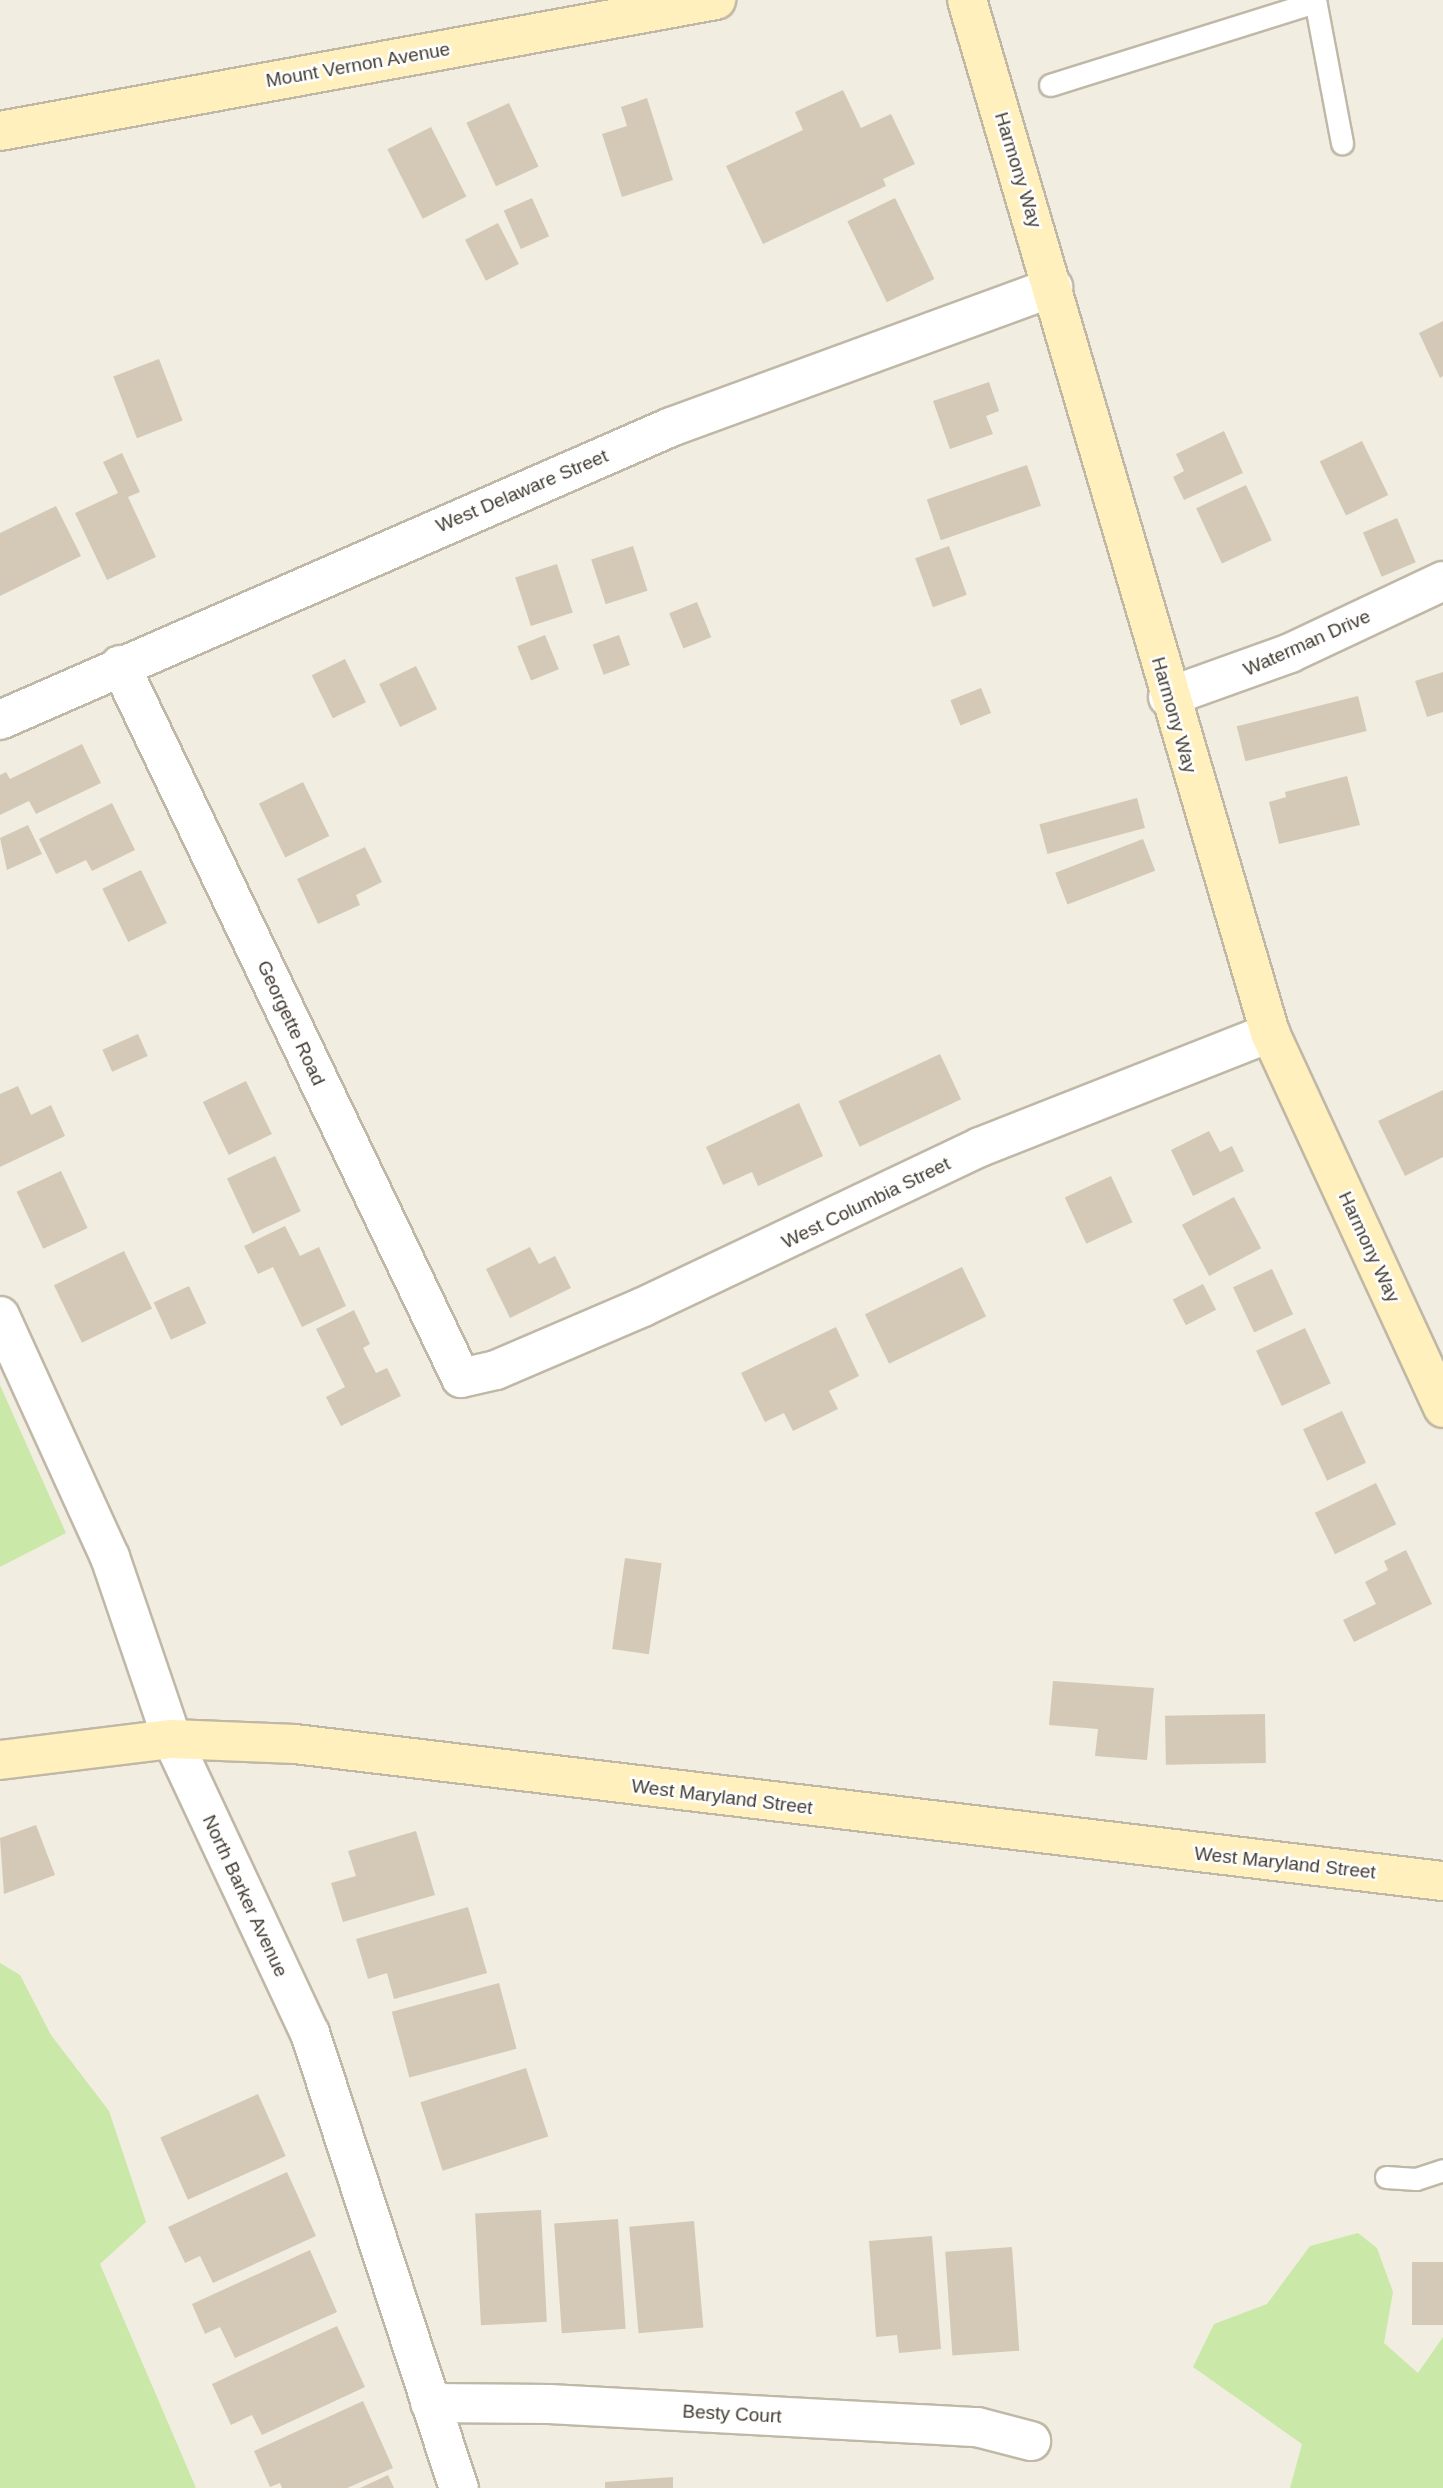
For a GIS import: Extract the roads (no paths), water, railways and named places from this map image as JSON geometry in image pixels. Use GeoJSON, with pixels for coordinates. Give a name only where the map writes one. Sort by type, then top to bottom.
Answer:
{"type":"FeatureCollection","features":[{"type":"Feature","properties":{"kind":"street","name":"Mount Vernon Avenue"},"geometry":{"type":"LineString","coordinates":[[0,131],[716,0]]}},
{"type":"Feature","properties":{"kind":"street","name":"Harmony Way"},"geometry":{"type":"LineString","coordinates":[[967,0],[1053,287],[1168,697],[1270,1033],[1443,1408]]}},
{"type":"Feature","properties":{"kind":"street","name":"West Delaware Street"},"geometry":{"type":"LineString","coordinates":[[0,720],[120,665],[671,427],[1053,287]]}},
{"type":"Feature","properties":{"kind":"street","name":"Waterman Drive"},"geometry":{"type":"LineString","coordinates":[[1168,697],[1290,653],[1443,581]]}},
{"type":"Feature","properties":{"kind":"street","name":"Georgette Road"},"geometry":{"type":"LineString","coordinates":[[120,665],[437,1332],[465,1377]]}},
{"type":"Feature","properties":{"kind":"street","name":"West Columbia Street"},"geometry":{"type":"LineString","coordinates":[[465,1377],[496,1370],[643,1307],[980,1147],[1270,1033]]}},
{"type":"Feature","properties":{"kind":"street","name":"North Barker Avenue"},"geometry":{"type":"LineString","coordinates":[[0,1317],[110,1557],[172,1739],[310,2033],[459,2488]]}},
{"type":"Feature","properties":{"kind":"street","name":"West Maryland Street"},"geometry":{"type":"LineString","coordinates":[[0,1760],[172,1739],[307,1745],[1443,1881]]}},
{"type":"Feature","properties":{"kind":"street","name":"Besty Court"},"geometry":{"type":"LineString","coordinates":[[430,2403],[549,2404],[977,2427],[1031,2441]]}},
{"type":"Feature","properties":{"kind":"lane"},"geometry":{"type":"LineString","coordinates":[[1050,85],[1315,1],[1342,144]]}},
{"type":"Feature","properties":{"kind":"lane"},"geometry":{"type":"LineString","coordinates":[[1385,2177],[1416,2179],[1443,2170]]}}]}
